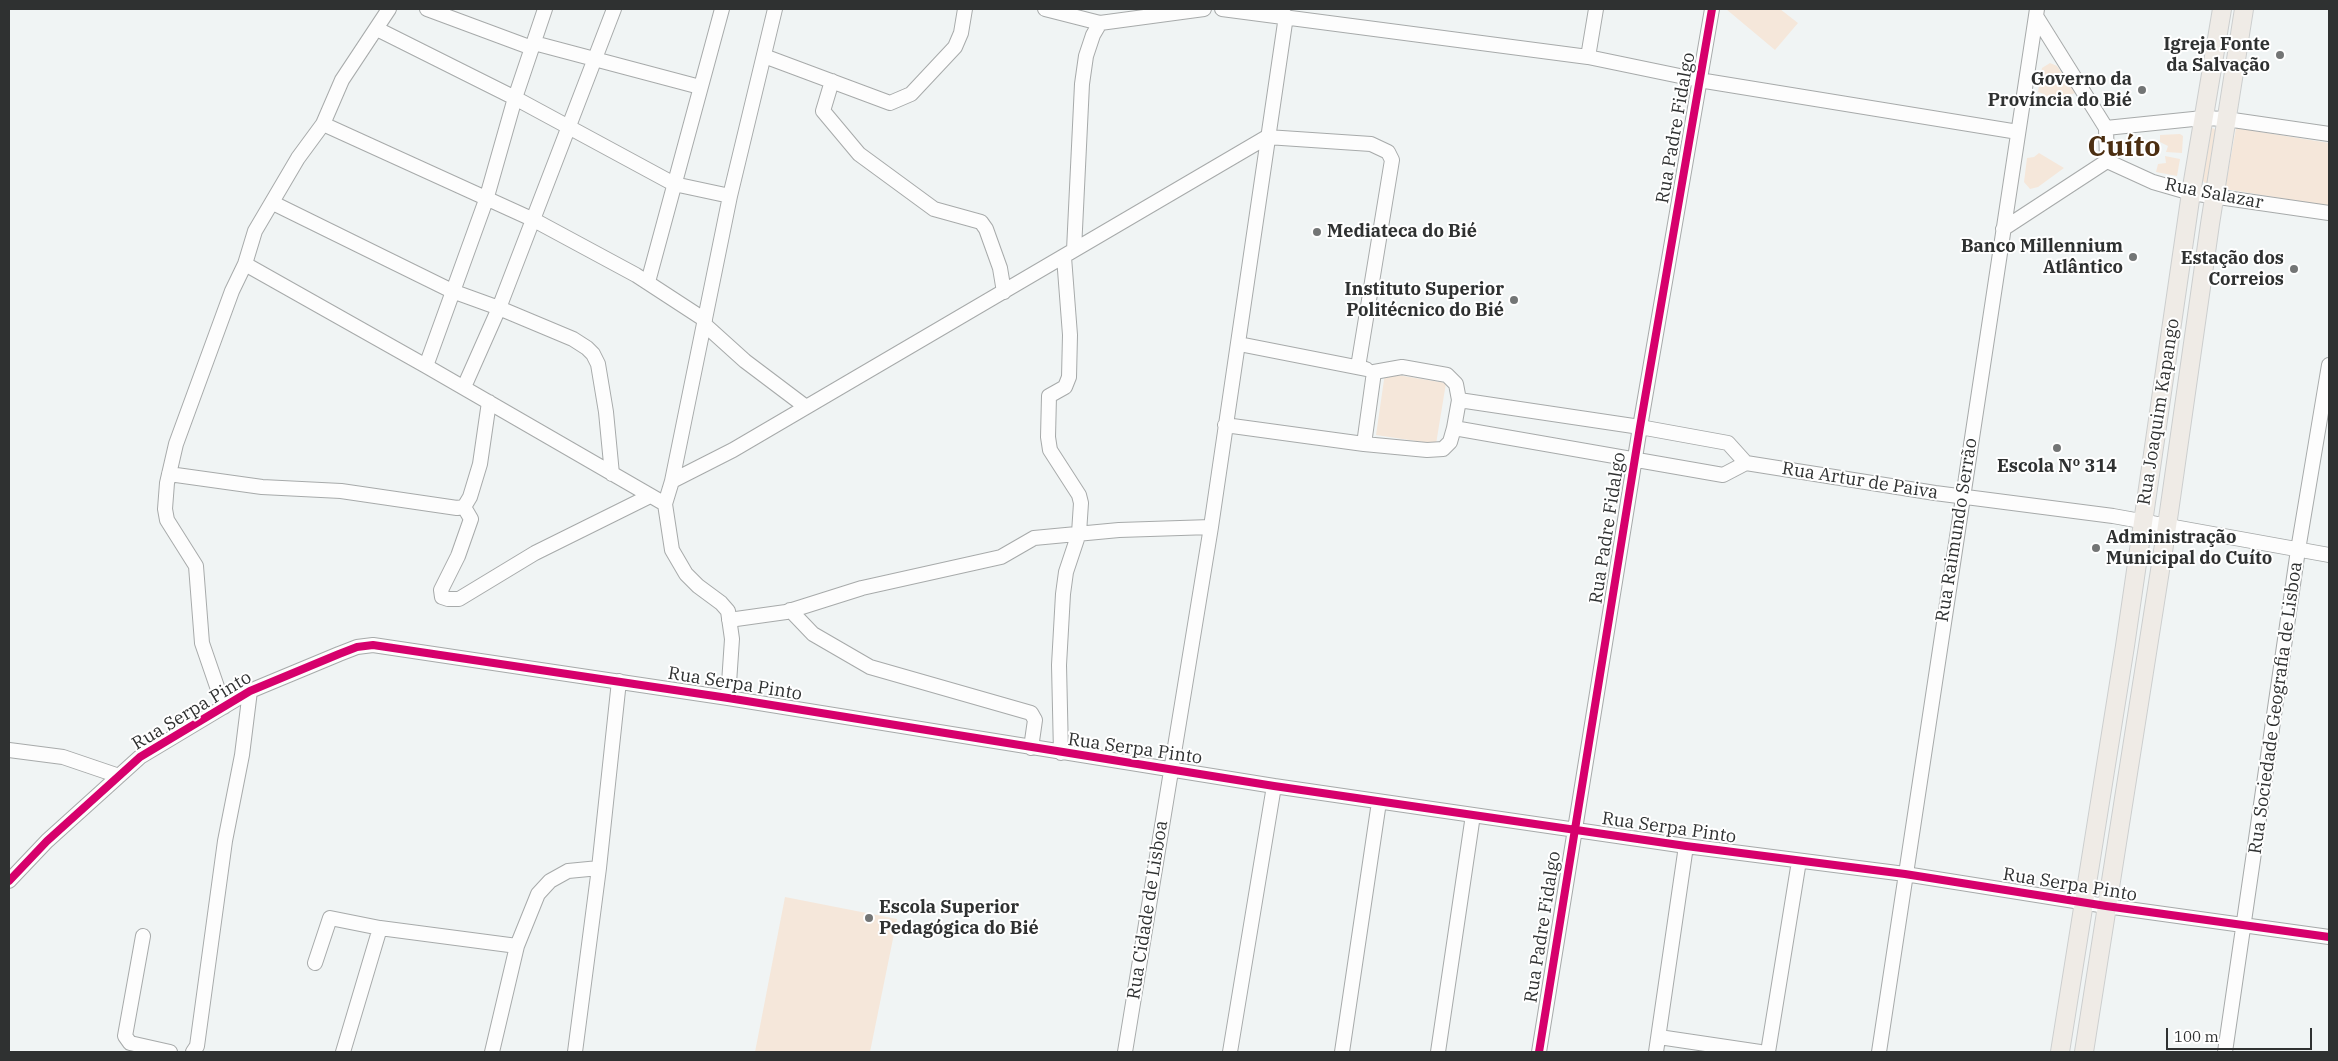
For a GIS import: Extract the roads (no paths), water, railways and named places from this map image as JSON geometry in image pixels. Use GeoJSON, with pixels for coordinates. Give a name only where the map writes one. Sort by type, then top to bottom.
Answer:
{"type":"FeatureCollection","features":[{"type":"Feature","properties":{"kind":"main road","name":"Rua Joaquim Kapango"},"geometry":{"type":"LineString","coordinates":[[2061,1049],[2125,646],[2191,193],[2222,9]]}},
{"type":"Feature","properties":{"kind":"main road","name":"Rua Joaquim Kapango"},"geometry":{"type":"LineString","coordinates":[[2084,1051],[2167,526],[2214,198],[2244,9]]}},
{"type":"Feature","properties":{"kind":"main road"},"geometry":{"type":"LineString","coordinates":[[2168,354],[2192,359]]}},
{"type":"Feature","properties":{"kind":"main road"},"geometry":{"type":"LineString","coordinates":[[2125,646],[2147,651]]}},
{"type":"Feature","properties":{"kind":"main road"},"geometry":{"type":"LineString","coordinates":[[2105,772],[2127,776]]}},
{"type":"Feature","properties":{"kind":"main road"},"geometry":{"type":"LineString","coordinates":[[2061,1049],[2084,1051]]}},
{"type":"Feature","properties":{"kind":"street"},"geometry":{"type":"LineString","coordinates":[[224,707],[202,642],[196,566],[167,520],[165,509],[169,474],[176,444],[232,291],[245,264],[255,232],[298,158],[323,124],[342,80],[389,9]]}},
{"type":"Feature","properties":{"kind":"street"},"geometry":{"type":"LineString","coordinates":[[426,9],[533,45],[700,87]]}},
{"type":"Feature","properties":{"kind":"street"},"geometry":{"type":"LineString","coordinates":[[426,366],[486,200],[545,9]]}},
{"type":"Feature","properties":{"kind":"street"},"geometry":{"type":"LineString","coordinates":[[464,387],[499,308],[534,220],[567,127],[614,9]]}},
{"type":"Feature","properties":{"kind":"street"},"geometry":{"type":"LineString","coordinates":[[648,282],[722,9]]}},
{"type":"Feature","properties":{"kind":"street"},"geometry":{"type":"LineString","coordinates":[[728,698],[732,639],[728,611],[686,574],[672,550],[665,504],[672,480],[730,196],[775,9]]}},
{"type":"Feature","properties":{"kind":"street"},"geometry":{"type":"LineString","coordinates":[[764,56],[887,103],[911,94],[955,47],[961,33],[965,9]]}},
{"type":"Feature","properties":{"kind":"street"},"geometry":{"type":"LineString","coordinates":[[1046,9],[1106,18],[1204,9]]}},
{"type":"Feature","properties":{"kind":"street"},"geometry":{"type":"LineString","coordinates":[[1222,9],[1286,16],[1318,14],[1588,57],[1699,80],[2018,132]]}},
{"type":"Feature","properties":{"kind":"street"},"geometry":{"type":"LineString","coordinates":[[1588,57],[1596,9]]}},
{"type":"Feature","properties":{"kind":"street","name":"Rua Padre Fidalgo"},"geometry":{"type":"LineString","coordinates":[[1539,1052],[1640,427],[1712,9]]}},
{"type":"Feature","properties":{"kind":"street"},"geometry":{"type":"LineString","coordinates":[[2003,229],[2107,161],[2106,128],[2036,12]]}},
{"type":"Feature","properties":{"kind":"street","name":"Rua Raimundo Serrão"},"geometry":{"type":"LineString","coordinates":[[1879,1052],[1961,496],[2036,12]]}},
{"type":"Feature","properties":{"kind":"street","name":"Rua Cidade de Lisboa"},"geometry":{"type":"LineString","coordinates":[[1125,1052],[1239,344],[1267,137],[1286,16]]}},
{"type":"Feature","properties":{"kind":"street"},"geometry":{"type":"LineString","coordinates":[[1061,753],[1059,665],[1063,594],[1066,572],[1079,533],[1079,495],[1050,450],[1048,437],[1049,396],[1066,387],[1069,377],[1069,254],[1082,84],[1086,56],[1093,35],[1106,18]]}},
{"type":"Feature","properties":{"kind":"street"},"geometry":{"type":"LineString","coordinates":[[377,29],[516,98],[674,184],[730,196]]}},
{"type":"Feature","properties":{"kind":"street"},"geometry":{"type":"LineString","coordinates":[[832,81],[823,112],[859,154],[934,209],[982,222],[1000,268],[1004,292]]}},
{"type":"Feature","properties":{"kind":"street"},"geometry":{"type":"LineString","coordinates":[[2106,128],[2203,118],[2226,119],[2329,134]]}},
{"type":"Feature","properties":{"kind":"street"},"geometry":{"type":"LineString","coordinates":[[323,124],[486,200],[534,220],[648,282],[704,322],[745,360],[806,407]]}},
{"type":"Feature","properties":{"kind":"street"},"geometry":{"type":"LineString","coordinates":[[672,480],[733,450],[1267,137],[1371,144],[1388,152],[1392,160],[1358,367]]}},
{"type":"Feature","properties":{"kind":"street","name":"Rua Salazar"},"geometry":{"type":"LineString","coordinates":[[2107,161],[2153,182],[2191,193],[2214,198],[2329,213]]}},
{"type":"Feature","properties":{"kind":"street"},"geometry":{"type":"LineString","coordinates":[[273,203],[452,291],[499,308],[573,339],[593,354],[598,364],[606,412],[612,474]]}},
{"type":"Feature","properties":{"kind":"street"},"geometry":{"type":"LineString","coordinates":[[245,264],[464,387],[665,504]]}},
{"type":"Feature","properties":{"kind":"street"},"geometry":{"type":"LineString","coordinates":[[1226,425],[1364,444],[1427,450],[1442,449],[1450,442],[1459,400],[1456,384],[1447,375],[1402,367],[1374,372],[1358,367],[1239,344]]}},
{"type":"Feature","properties":{"kind":"street","name":"Rua Sociedade Geografia de Lisboa"},"geometry":{"type":"LineString","coordinates":[[2225,1052],[2245,926],[2298,550],[2329,365]]}},
{"type":"Feature","properties":{"kind":"street"},"geometry":{"type":"LineString","coordinates":[[1364,444],[1374,372]]}},
{"type":"Feature","properties":{"kind":"street"},"geometry":{"type":"LineString","coordinates":[[1454,428],[1723,475],[1746,463],[1728,443],[1640,427],[1459,400]]}},
{"type":"Feature","properties":{"kind":"street"},"geometry":{"type":"LineString","coordinates":[[464,507],[470,497],[480,464],[489,402]]}},
{"type":"Feature","properties":{"kind":"street","name":"Rua Artur de Paiva"},"geometry":{"type":"LineString","coordinates":[[1746,463],[2142,521],[2329,555]]}},
{"type":"Feature","properties":{"kind":"street"},"geometry":{"type":"LineString","coordinates":[[169,474],[262,486],[341,491],[457,508],[464,507]]}},
{"type":"Feature","properties":{"kind":"street"},"geometry":{"type":"LineString","coordinates":[[464,507],[471,519],[458,556],[441,590],[442,597],[448,599],[459,599],[536,553],[650,496]]}},
{"type":"Feature","properties":{"kind":"street"},"geometry":{"type":"LineString","coordinates":[[729,620],[790,610],[862,588],[1001,557],[1034,538],[1079,533],[1210,527]]}},
{"type":"Feature","properties":{"kind":"street"},"geometry":{"type":"LineString","coordinates":[[790,610],[813,634],[870,667],[1032,713],[1035,720],[1031,748]]}},
{"type":"Feature","properties":{"kind":"street","name":"Rua Serpa Pinto"},"geometry":{"type":"LineString","coordinates":[[9,881],[47,841],[140,757],[250,691],[357,647],[373,646],[619,681],[1061,753],[1170,768],[1379,802],[1686,846],[1905,874],[2085,903],[2329,937]]}},
{"type":"Feature","properties":{"kind":"street"},"geometry":{"type":"LineString","coordinates":[[575,1052],[599,868],[619,681]]}},
{"type":"Feature","properties":{"kind":"street"},"geometry":{"type":"LineString","coordinates":[[193,1052],[197,1046],[225,841],[242,756],[250,691]]}},
{"type":"Feature","properties":{"kind":"street"},"geometry":{"type":"LineString","coordinates":[[9,750],[63,757],[119,776]]}},
{"type":"Feature","properties":{"kind":"street"},"geometry":{"type":"LineString","coordinates":[[1230,1052],[1274,786]]}},
{"type":"Feature","properties":{"kind":"street"},"geometry":{"type":"LineString","coordinates":[[1342,1052],[1379,802]]}},
{"type":"Feature","properties":{"kind":"street"},"geometry":{"type":"LineString","coordinates":[[1438,1052],[1473,815]]}},
{"type":"Feature","properties":{"kind":"street"},"geometry":{"type":"LineString","coordinates":[[1656,1052],[1686,846]]}},
{"type":"Feature","properties":{"kind":"street"},"geometry":{"type":"LineString","coordinates":[[1768,1052],[1799,861]]}},
{"type":"Feature","properties":{"kind":"street"},"geometry":{"type":"LineString","coordinates":[[492,1052],[517,946],[538,894],[550,881],[568,871],[599,868]]}},
{"type":"Feature","properties":{"kind":"street"},"geometry":{"type":"LineString","coordinates":[[315,963],[330,918],[380,928],[517,946]]}},
{"type":"Feature","properties":{"kind":"street"},"geometry":{"type":"LineString","coordinates":[[343,1052],[380,928]]}},
{"type":"Feature","properties":{"kind":"street"},"geometry":{"type":"LineString","coordinates":[[144,936],[125,1036],[130,1043],[170,1052]]}},
{"type":"Feature","properties":{"kind":"street"},"geometry":{"type":"LineString","coordinates":[[1659,1037],[1760,1052]]}},
{"type":"Feature","properties":{"kind":"place","name":"Igreja Fonte da Salvação"},"geometry":{"type":"Point","coordinates":[2280,55]}},
{"type":"Feature","properties":{"kind":"place","name":"Governo da Província do Bié"},"geometry":{"type":"Point","coordinates":[2142,90]}},
{"type":"Feature","properties":{"kind":"place","name":"Mediateca do Bié"},"geometry":{"type":"Point","coordinates":[1317,232]}},
{"type":"Feature","properties":{"kind":"place","name":"Banco Millennium Atlântico"},"geometry":{"type":"Point","coordinates":[2133,257]}},
{"type":"Feature","properties":{"kind":"place","name":"Estação dos Correios"},"geometry":{"type":"Point","coordinates":[2294,269]}},
{"type":"Feature","properties":{"kind":"place","name":"Instituto Superior Politécnico do Bié"},"geometry":{"type":"Point","coordinates":[1514,300]}},
{"type":"Feature","properties":{"kind":"place","name":"Escola Nº 314"},"geometry":{"type":"Point","coordinates":[2057,448]}},
{"type":"Feature","properties":{"kind":"place","name":"Administração Municipal do Cuíto"},"geometry":{"type":"Point","coordinates":[2096,548]}},
{"type":"Feature","properties":{"kind":"place","name":"Escola Superior Pedagógica do Bié"},"geometry":{"type":"Point","coordinates":[869,918]}},
{"type":"Feature","properties":{"kind":"district","name":"Cuíto"},"geometry":{"type":"Point","coordinates":[2124,148]}}]}
